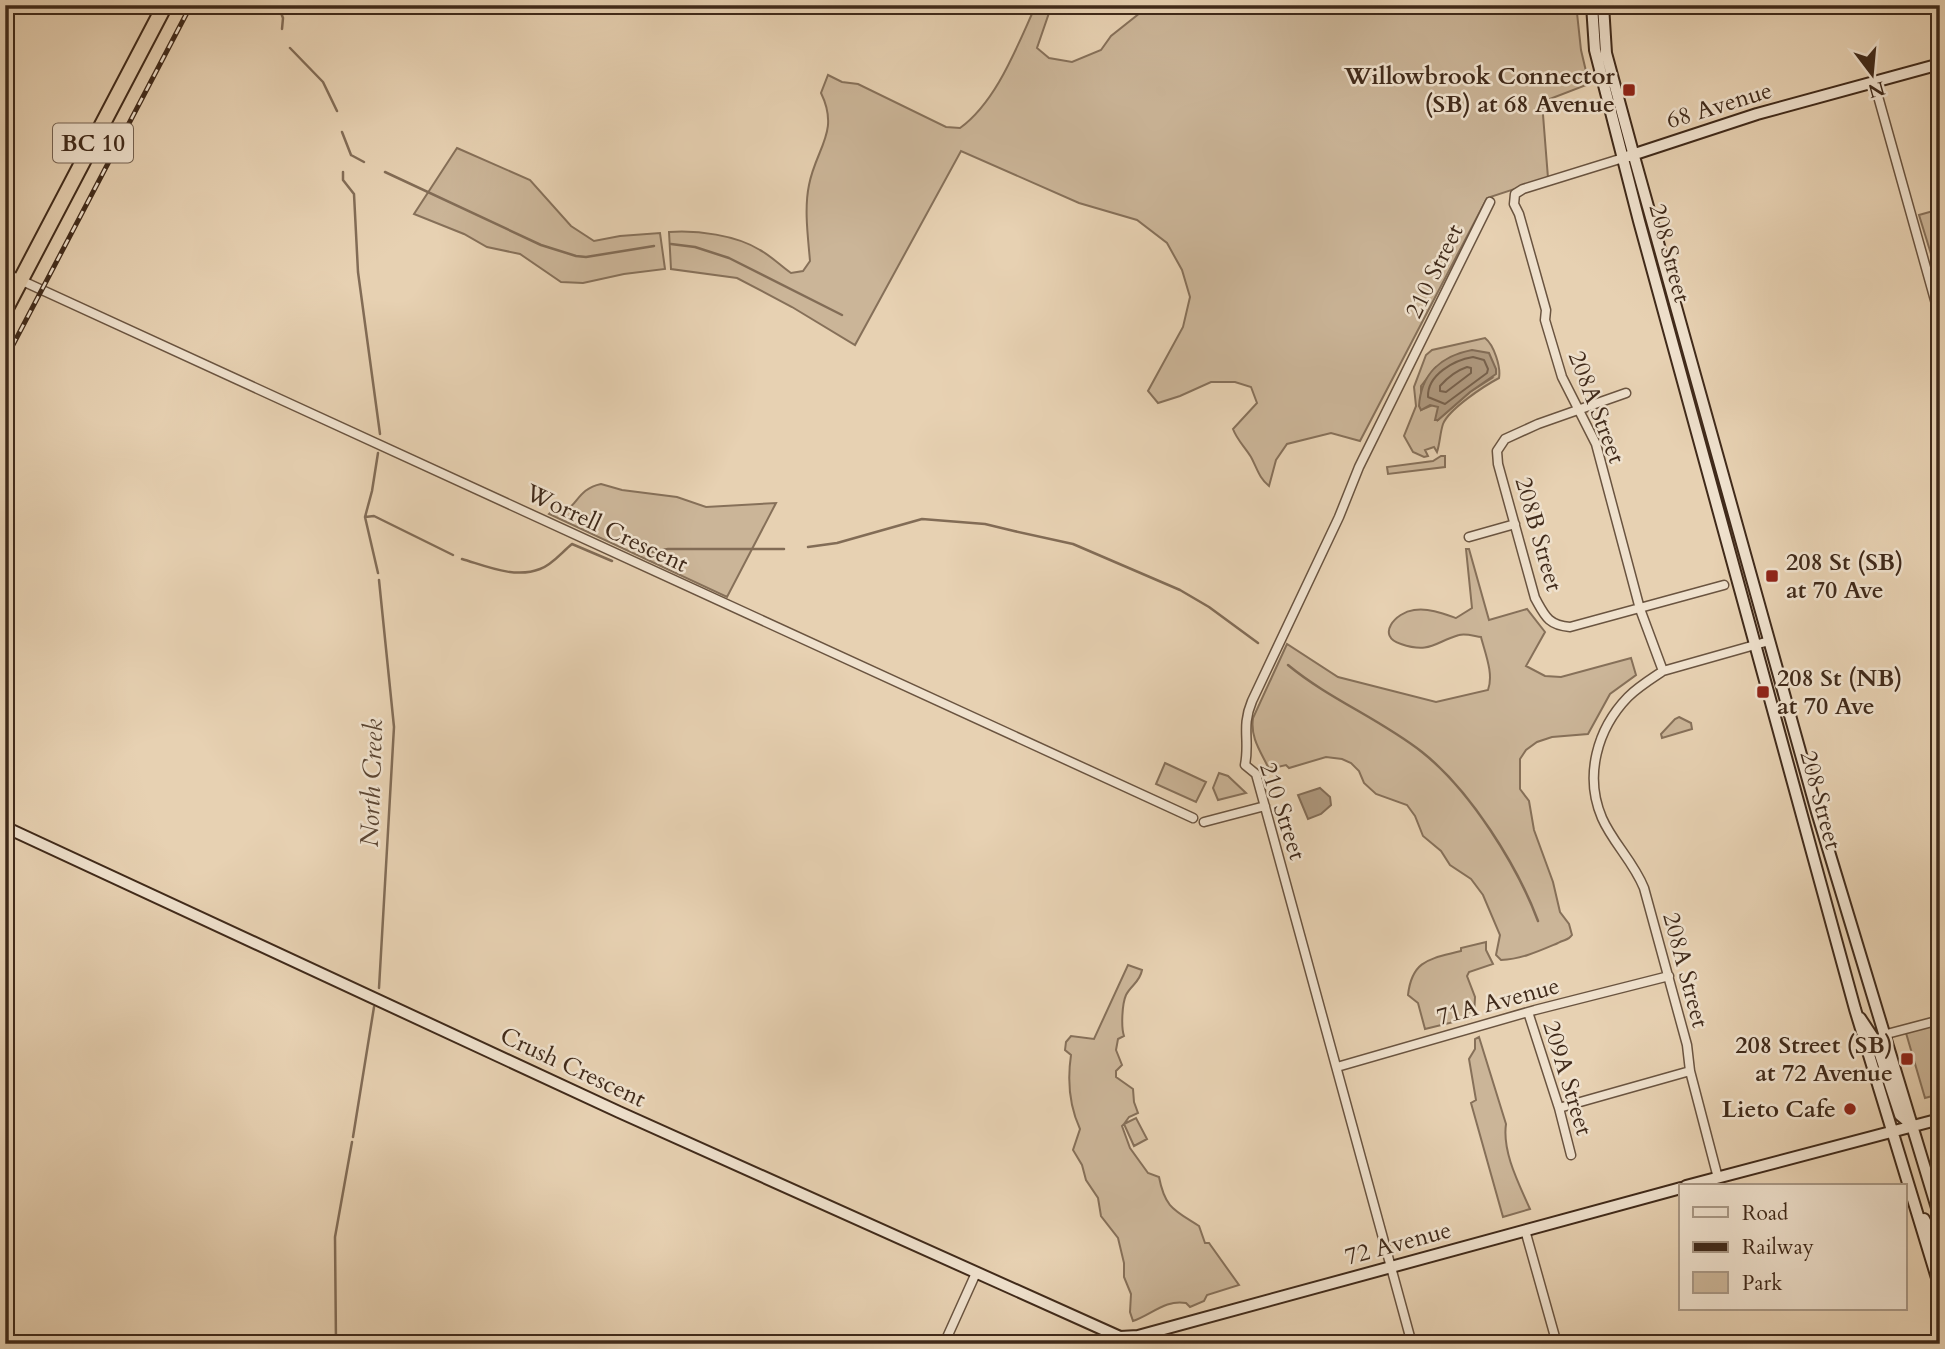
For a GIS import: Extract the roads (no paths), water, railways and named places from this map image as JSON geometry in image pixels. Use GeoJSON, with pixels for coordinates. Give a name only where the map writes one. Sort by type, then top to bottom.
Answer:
{"type":"FeatureCollection","features":[{"type":"Feature","properties":{"kind":"highway","name":"BC 10"},"geometry":{"type":"LineString","coordinates":[[5,310],[165,5]]}},
{"type":"Feature","properties":{"kind":"main road"},"geometry":{"type":"LineString","coordinates":[[1592,5],[1595,50],[1629,156]]}},
{"type":"Feature","properties":{"kind":"main road"},"geometry":{"type":"LineString","coordinates":[[1604,5],[1606,53],[1629,156]]}},
{"type":"Feature","properties":{"kind":"main road","name":"68 Avenue"},"geometry":{"type":"LineString","coordinates":[[1629,156],[1757,114],[1940,64]]}},
{"type":"Feature","properties":{"kind":"main road","name":"208 Street"},"geometry":{"type":"LineString","coordinates":[[1629,156],[1883,1035],[1940,1218]]}},
{"type":"Feature","properties":{"kind":"main road","name":"208 Street"},"geometry":{"type":"LineString","coordinates":[[1629,156],[1855,1009],[1940,1288]]}},
{"type":"Feature","properties":{"kind":"main road","name":"Crush Crescent"},"geometry":{"type":"LineString","coordinates":[[5,827],[619,1112],[1113,1335],[1126,1337]]}},
{"type":"Feature","properties":{"kind":"main road"},"geometry":{"type":"LineString","coordinates":[[1855,1009],[1876,1042],[1900,1115],[1913,1126]]}},
{"type":"Feature","properties":{"kind":"main road","name":"72 Avenue"},"geometry":{"type":"LineString","coordinates":[[1695,1184],[1940,1119]]}},
{"type":"Feature","properties":{"kind":"main road"},"geometry":{"type":"LineString","coordinates":[[1892,1132],[1906,1154],[1925,1223],[1940,1252]]}},
{"type":"Feature","properties":{"kind":"main road","name":"72 Avenue"},"geometry":{"type":"LineString","coordinates":[[1126,1337],[1138,1336],[1679,1188]]}},
{"type":"Feature","properties":{"kind":"street"},"geometry":{"type":"LineString","coordinates":[[1874,82],[1940,318]]}},
{"type":"Feature","properties":{"kind":"street","name":"68 Avenue"},"geometry":{"type":"LineString","coordinates":[[1515,196],[1523,189],[1629,156]]}},
{"type":"Feature","properties":{"kind":"street","name":"208A Street"},"geometry":{"type":"LineString","coordinates":[[1515,196],[1514,204],[1546,310],[1545,320],[1560,370],[1595,444],[1640,609],[1663,671],[1630,695],[1616,711],[1600,740],[1594,768],[1595,794],[1602,818],[1636,869],[1669,976],[1687,1045],[1690,1072],[1718,1178]]}},
{"type":"Feature","properties":{"kind":"street","name":"210 Street"},"geometry":{"type":"LineString","coordinates":[[1412,1344],[1256,774],[1245,765],[1248,749],[1245,726],[1247,713],[1339,517],[1359,467],[1490,202]]}},
{"type":"Feature","properties":{"kind":"street","name":"Worrell Crescent"},"geometry":{"type":"LineString","coordinates":[[5,273],[1193,818]]}},
{"type":"Feature","properties":{"kind":"street"},"geometry":{"type":"LineString","coordinates":[[1579,410],[1626,393]]}},
{"type":"Feature","properties":{"kind":"street","name":"208B Street"},"geometry":{"type":"LineString","coordinates":[[1579,410],[1522,430],[1502,441],[1498,447],[1497,458],[1535,598],[1545,617],[1556,626],[1570,627],[1593,623],[1640,609]]}},
{"type":"Feature","properties":{"kind":"street"},"geometry":{"type":"LineString","coordinates":[[1469,537],[1515,524]]}},
{"type":"Feature","properties":{"kind":"street"},"geometry":{"type":"LineString","coordinates":[[1640,609],[1724,585]]}},
{"type":"Feature","properties":{"kind":"street"},"geometry":{"type":"LineString","coordinates":[[1663,671],[1769,641]]}},
{"type":"Feature","properties":{"kind":"street"},"geometry":{"type":"LineString","coordinates":[[1204,822],[1265,806]]}},
{"type":"Feature","properties":{"kind":"street","name":"71A Avenue"},"geometry":{"type":"LineString","coordinates":[[1337,1067],[1528,1012],[1669,976]]}},
{"type":"Feature","properties":{"kind":"street","name":"209A Street"},"geometry":{"type":"LineString","coordinates":[[1528,1012],[1571,1155]]}},
{"type":"Feature","properties":{"kind":"street"},"geometry":{"type":"LineString","coordinates":[[1883,1035],[1940,1020]]}},
{"type":"Feature","properties":{"kind":"street"},"geometry":{"type":"LineString","coordinates":[[1559,1108],[1690,1072]]}},
{"type":"Feature","properties":{"kind":"street"},"geometry":{"type":"LineString","coordinates":[[1525,1230],[1557,1344]]}},
{"type":"Feature","properties":{"kind":"street"},"geometry":{"type":"LineString","coordinates":[[944,1344],[976,1273]]}},
{"type":"Feature","properties":{"kind":"water"},"geometry":{"type":"Polygon","coordinates":[[[1472,350],[1489,353],[1496,374],[1435,420],[1438,407],[1430,405],[1421,410],[1419,406],[1428,376],[1442,362],[1472,350]]]}},
{"type":"Feature","properties":{"kind":"water"},"geometry":{"type":"Polygon","coordinates":[[[1320,788],[1330,797],[1331,805],[1321,814],[1308,819],[1298,795],[1320,788]]]}},
{"type":"Feature","properties":{"kind":"waterway","name":"North Creek"},"geometry":{"type":"LineString","coordinates":[[278,5],[283,18],[282,29]]}},
{"type":"Feature","properties":{"kind":"waterway","name":"North Creek"},"geometry":{"type":"LineString","coordinates":[[290,48],[323,82],[337,111]]}},
{"type":"Feature","properties":{"kind":"waterway","name":"North Creek"},"geometry":{"type":"LineString","coordinates":[[342,132],[351,155]]}},
{"type":"Feature","properties":{"kind":"waterway"},"geometry":{"type":"LineString","coordinates":[[351,155],[364,162]]}},
{"type":"Feature","properties":{"kind":"waterway","name":"North Creek"},"geometry":{"type":"LineString","coordinates":[[343,172],[343,180],[354,194],[358,272],[380,434]]}},
{"type":"Feature","properties":{"kind":"waterway"},"geometry":{"type":"LineString","coordinates":[[385,172],[541,245],[576,256],[586,257],[654,246]]}},
{"type":"Feature","properties":{"kind":"waterway"},"geometry":{"type":"LineString","coordinates":[[671,244],[695,247],[729,258],[842,315]]}},
{"type":"Feature","properties":{"kind":"waterway","name":"North Creek"},"geometry":{"type":"LineString","coordinates":[[378,453],[365,517],[378,573]]}},
{"type":"Feature","properties":{"kind":"waterway"},"geometry":{"type":"LineString","coordinates":[[365,517],[374,516],[453,555]]}},
{"type":"Feature","properties":{"kind":"waterway"},"geometry":{"type":"LineString","coordinates":[[808,547],[837,543],[922,519],[985,524],[1073,544],[1180,590],[1209,607],[1258,643]]}},
{"type":"Feature","properties":{"kind":"waterway"},"geometry":{"type":"LineString","coordinates":[[462,559],[511,572],[530,572],[549,565],[572,544],[612,561]]}},
{"type":"Feature","properties":{"kind":"waterway"},"geometry":{"type":"LineString","coordinates":[[639,554],[668,549],[784,549]]}},
{"type":"Feature","properties":{"kind":"waterway","name":"North Creek"},"geometry":{"type":"LineString","coordinates":[[379,580],[394,727],[379,988]]}},
{"type":"Feature","properties":{"kind":"waterway"},"geometry":{"type":"LineString","coordinates":[[1288,665],[1320,688],[1406,740],[1440,768],[1474,807],[1505,853],[1538,921]]}},
{"type":"Feature","properties":{"kind":"waterway","name":"North Creek"},"geometry":{"type":"LineString","coordinates":[[353,1137],[374,1007]]}},
{"type":"Feature","properties":{"kind":"waterway","name":"North Creek"},"geometry":{"type":"LineString","coordinates":[[336,1344],[335,1237],[352,1142]]}},
{"type":"Feature","properties":{"kind":"railway"},"geometry":{"type":"LineString","coordinates":[[5,360],[191,5]]}},
{"type":"Feature","properties":{"kind":"place","name":"Willowbrook Connector (SB) at 68 Avenue"},"geometry":{"type":"Point","coordinates":[1629,90]}},
{"type":"Feature","properties":{"kind":"place","name":"208 St (SB) at 70 Ave"},"geometry":{"type":"Point","coordinates":[1772,576]}},
{"type":"Feature","properties":{"kind":"place","name":"208 St (NB) at 70 Ave"},"geometry":{"type":"Point","coordinates":[1763,692]}},
{"type":"Feature","properties":{"kind":"place","name":"208 Street (SB) at 72 Avenue"},"geometry":{"type":"Point","coordinates":[1907,1059]}},
{"type":"Feature","properties":{"kind":"place","name":"Lieto Cafe"},"geometry":{"type":"Point","coordinates":[1850,1109]}}]}
